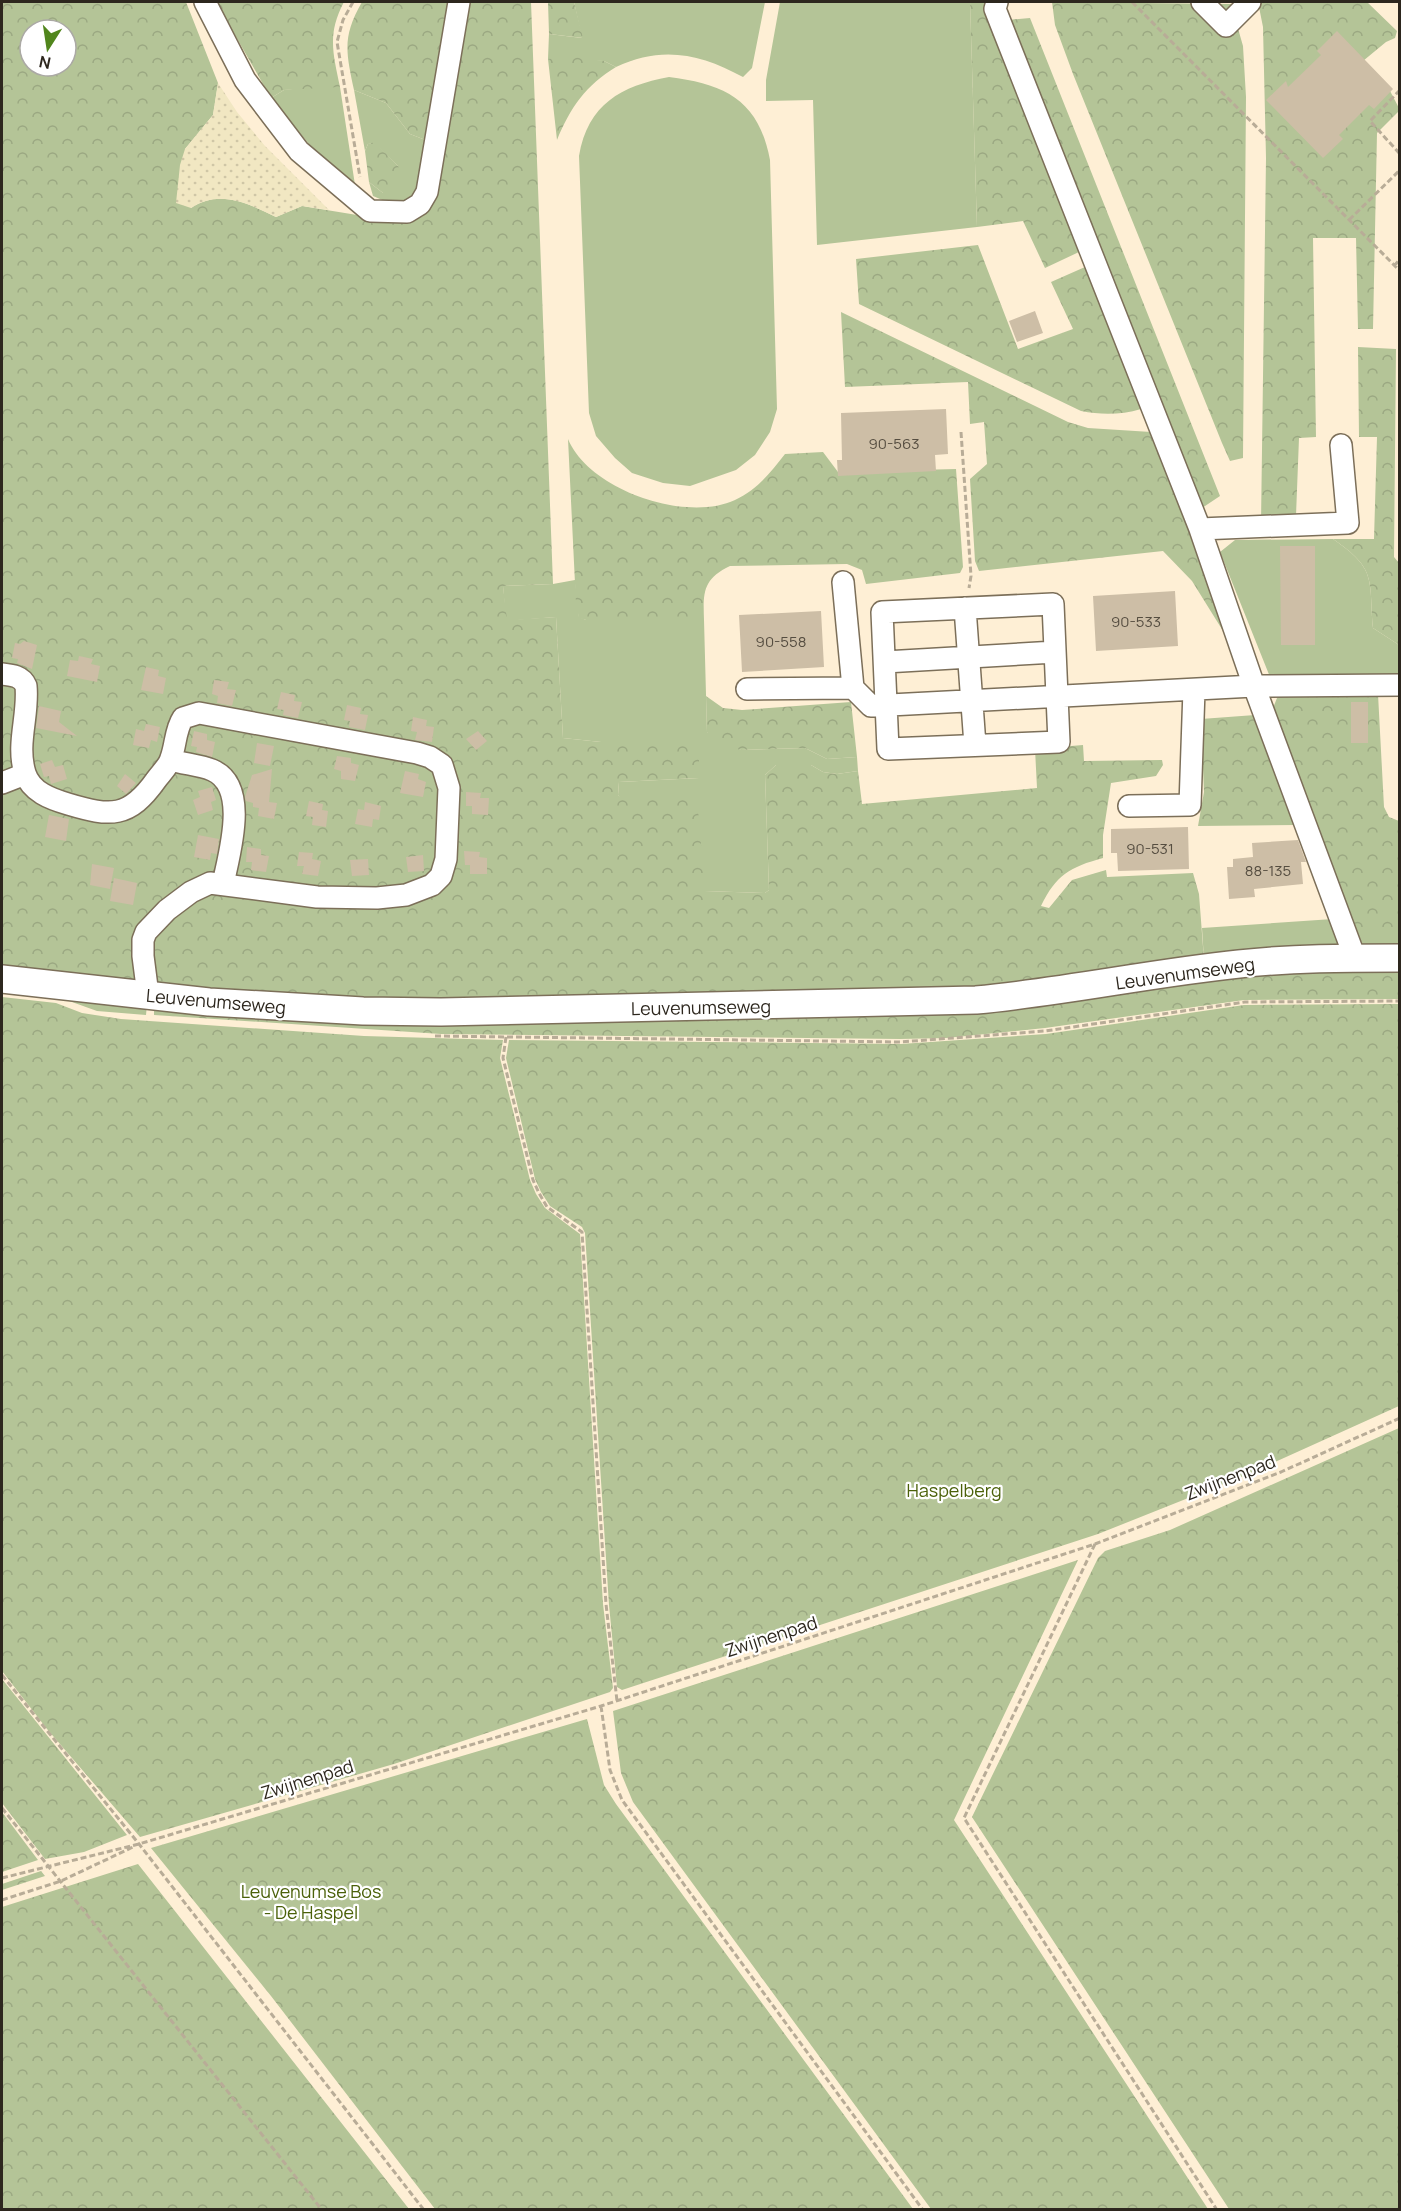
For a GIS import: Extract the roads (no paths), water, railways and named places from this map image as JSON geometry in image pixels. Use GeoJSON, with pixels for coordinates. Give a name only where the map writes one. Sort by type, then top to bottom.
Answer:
{"type":"FeatureCollection","features":[{"type":"Feature","properties":{"kind":"main road","name":"Leuvenumseweg"},"geometry":{"type":"LineString","coordinates":[[2,979],[265,1007],[441,1012],[896,1004],[1024,996],[1239,964],[1400,958]]}},
{"type":"Feature","properties":{"kind":"lane"},"geometry":{"type":"LineString","coordinates":[[205,2],[245,80],[299,151],[370,211],[407,212],[420,204],[427,192],[459,2]]}},
{"type":"Feature","properties":{"kind":"lane"},"geometry":{"type":"LineString","coordinates":[[997,2],[995,9],[1200,529],[1254,686],[1355,958]]}},
{"type":"Feature","properties":{"kind":"lane"},"geometry":{"type":"LineString","coordinates":[[1202,2],[1226,26],[1251,2]]}},
{"type":"Feature","properties":{"kind":"lane"},"geometry":{"type":"LineString","coordinates":[[1200,529],[1348,523],[1341,445]]}},
{"type":"Feature","properties":{"kind":"lane"},"geometry":{"type":"LineString","coordinates":[[843,582],[853,688],[871,706],[1254,686],[1400,685]]}},
{"type":"Feature","properties":{"kind":"lane"},"geometry":{"type":"LineString","coordinates":[[1053,604],[1059,742],[888,748],[882,612],[965,608],[1053,604]]}},
{"type":"Feature","properties":{"kind":"lane"},"geometry":{"type":"LineString","coordinates":[[965,608],[975,745]]}},
{"type":"Feature","properties":{"kind":"lane"},"geometry":{"type":"LineString","coordinates":[[885,662],[1055,652]]}},
{"type":"Feature","properties":{"kind":"lane"},"geometry":{"type":"LineString","coordinates":[[2,674],[15,676],[24,681],[26,686],[22,726],[25,774],[39,792],[49,799],[80,808],[125,810],[145,796],[171,760],[179,724],[189,714],[198,712],[417,753],[430,757],[442,765],[447,774],[449,788],[446,859],[441,876],[432,885],[406,895],[376,898],[317,897],[210,883],[191,892],[151,925],[143,940],[148,995]]}},
{"type":"Feature","properties":{"kind":"lane"},"geometry":{"type":"LineString","coordinates":[[747,689],[853,688]]}},
{"type":"Feature","properties":{"kind":"lane"},"geometry":{"type":"LineString","coordinates":[[1129,806],[1190,805],[1194,690]]}},
{"type":"Feature","properties":{"kind":"lane"},"geometry":{"type":"LineString","coordinates":[[171,760],[212,770],[228,784],[233,796],[235,813],[223,884]]}},
{"type":"Feature","properties":{"kind":"lane"},"geometry":{"type":"LineString","coordinates":[[2,783],[25,774]]}},
{"type":"Feature","properties":{"kind":"park label","name":"Haspelberg"},"geometry":{"type":"Point","coordinates":[954,1490]}},
{"type":"Feature","properties":{"kind":"park label","name":"Leuvenumse Bos - De Haspel"},"geometry":{"type":"Point","coordinates":[311,1901]}}]}
